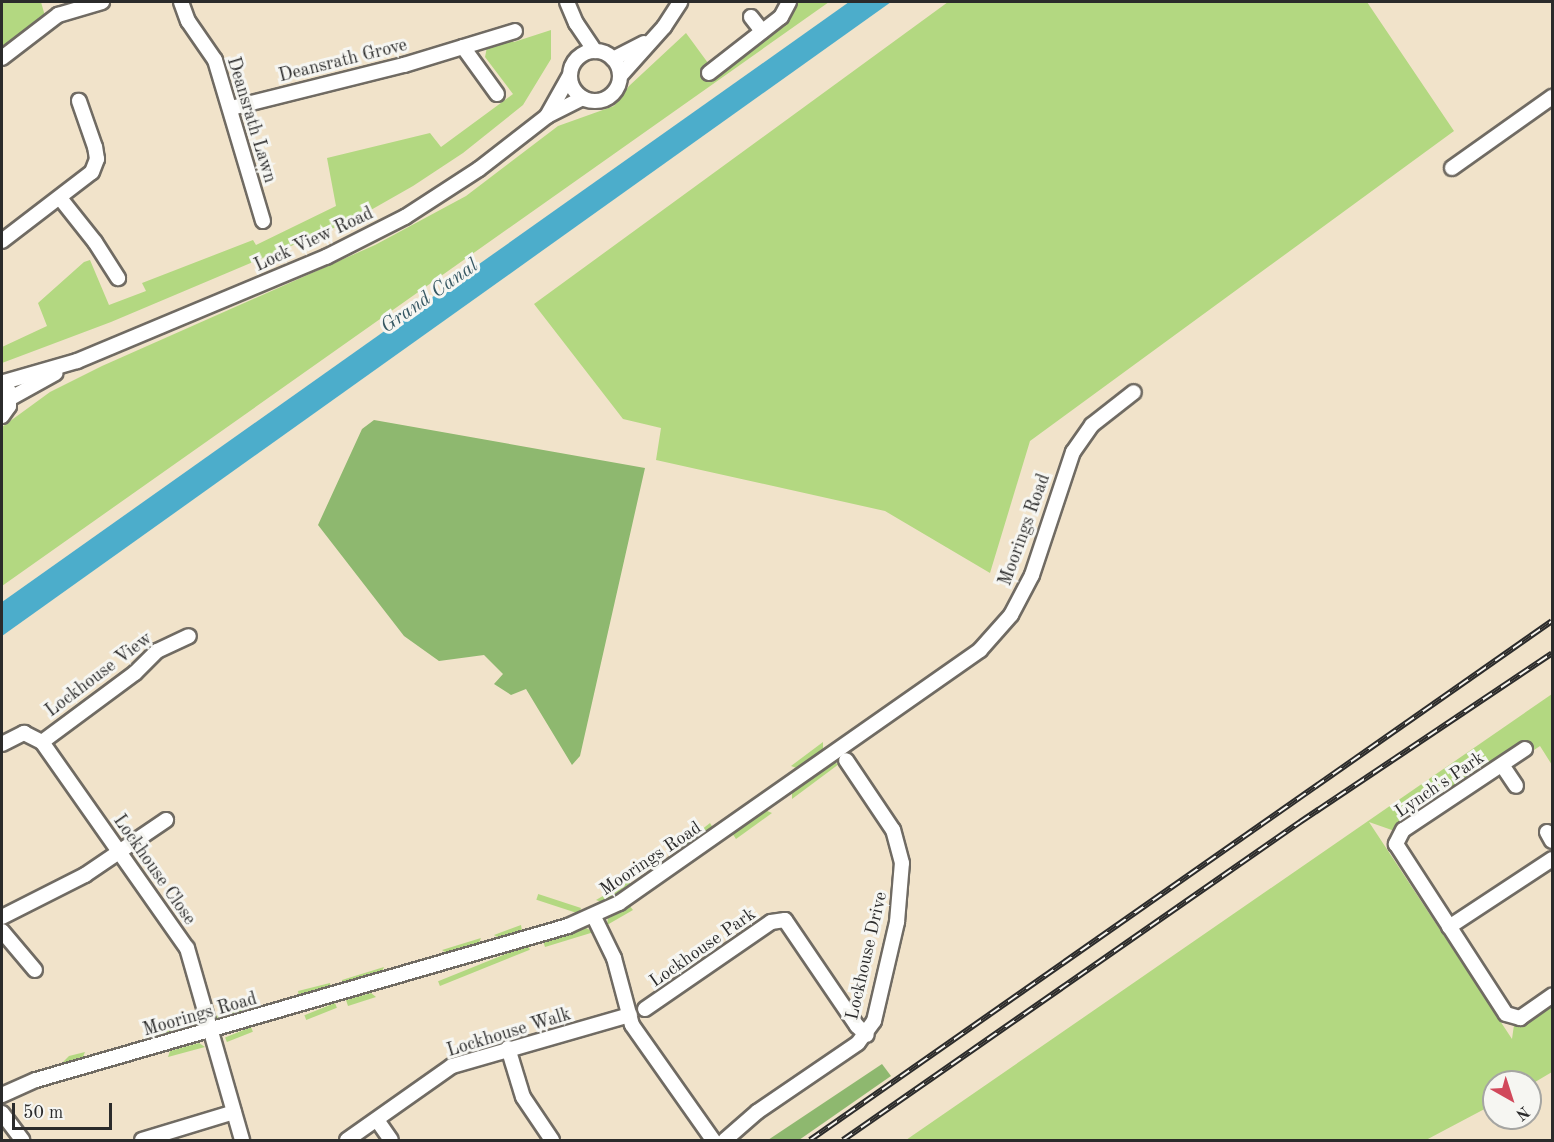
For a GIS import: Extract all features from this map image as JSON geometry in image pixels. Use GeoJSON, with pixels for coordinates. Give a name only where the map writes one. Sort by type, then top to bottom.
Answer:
{"type":"FeatureCollection","features":[{"type":"Feature","properties":{"kind":"street"},"geometry":{"type":"LineString","coordinates":[[2,58],[17,47],[56,8],[102,2]]}},
{"type":"Feature","properties":{"kind":"street","name":"Deansrath Lawn"},"geometry":{"type":"LineString","coordinates":[[181,2],[188,21],[215,60],[263,221]]}},
{"type":"Feature","properties":{"kind":"street"},"geometry":{"type":"LineString","coordinates":[[567,2],[576,23],[596,51],[613,59],[620,76]]}},
{"type":"Feature","properties":{"kind":"street"},"geometry":{"type":"LineString","coordinates":[[576,23],[578,58],[570,75],[573,88],[583,98],[608,97],[620,76],[648,41],[664,27],[680,2]]}},
{"type":"Feature","properties":{"kind":"street"},"geometry":{"type":"LineString","coordinates":[[709,73],[782,16],[789,2]]}},
{"type":"Feature","properties":{"kind":"street"},"geometry":{"type":"LineString","coordinates":[[751,17],[762,31]]}},
{"type":"Feature","properties":{"kind":"street","name":"Deansrath Grove"},"geometry":{"type":"LineString","coordinates":[[231,108],[464,47],[515,31]]}},
{"type":"Feature","properties":{"kind":"street"},"geometry":{"type":"LineString","coordinates":[[613,59],[648,41]]}},
{"type":"Feature","properties":{"kind":"street"},"geometry":{"type":"LineString","coordinates":[[464,47],[498,94]]}},
{"type":"Feature","properties":{"kind":"street"},"geometry":{"type":"LineString","coordinates":[[578,58],[596,51]]}},
{"type":"Feature","properties":{"kind":"street","name":"Lock View Road"},"geometry":{"type":"LineString","coordinates":[[547,116],[570,75]]}},
{"type":"Feature","properties":{"kind":"street"},"geometry":{"type":"LineString","coordinates":[[1452,168],[1552,97]]}},
{"type":"Feature","properties":{"kind":"street","name":"Lock View Road"},"geometry":{"type":"LineString","coordinates":[[77,361],[3,381],[11,398],[77,361],[326,257],[405,217],[478,169],[547,116],[583,98]]}},
{"type":"Feature","properties":{"kind":"street"},"geometry":{"type":"LineString","coordinates":[[2,242],[92,172],[97,159],[79,101]]}},
{"type":"Feature","properties":{"kind":"street"},"geometry":{"type":"LineString","coordinates":[[60,198],[95,242],[118,278]]}},
{"type":"Feature","properties":{"kind":"street","name":"Moorings Road"},"geometry":{"type":"LineString","coordinates":[[2,1095],[36,1080],[209,1032],[594,917],[649,885],[980,650],[1011,615],[1032,575],[1073,452],[1092,425],[1134,392]]}},
{"type":"Feature","properties":{"kind":"street"},"geometry":{"type":"LineString","coordinates":[[2,416],[11,398]]}},
{"type":"Feature","properties":{"kind":"street","name":"Lockhouse View"},"geometry":{"type":"LineString","coordinates":[[2,744],[24,734],[42,742],[135,673],[157,651],[189,636]]}},
{"type":"Feature","properties":{"kind":"street","name":"Lockhouse Close"},"geometry":{"type":"LineString","coordinates":[[42,742],[187,948],[209,1032],[242,1140]]}},
{"type":"Feature","properties":{"kind":"street","name":"Lynch's Park"},"geometry":{"type":"LineString","coordinates":[[1525,749],[1398,837],[1400,851],[1511,1018],[1520,1018],[1552,996]]}},
{"type":"Feature","properties":{"kind":"street","name":"Lockhouse Drive"},"geometry":{"type":"LineString","coordinates":[[725,1140],[757,1112],[867,1035],[897,922],[902,863],[893,830],[846,760]]}},
{"type":"Feature","properties":{"kind":"street","name":"Lynch's Park"},"geometry":{"type":"LineString","coordinates":[[1502,765],[1516,786]]}},
{"type":"Feature","properties":{"kind":"street"},"geometry":{"type":"LineString","coordinates":[[2,917],[85,875],[166,820]]}},
{"type":"Feature","properties":{"kind":"street"},"geometry":{"type":"LineString","coordinates":[[1449,927],[1552,859]]}},
{"type":"Feature","properties":{"kind":"street"},"geometry":{"type":"LineString","coordinates":[[594,917],[614,958],[638,1035],[713,1140]]}},
{"type":"Feature","properties":{"kind":"street","name":"Lockhouse Park"},"geometry":{"type":"LineString","coordinates":[[645,1009],[771,922],[785,920],[856,1026],[867,1035]]}},
{"type":"Feature","properties":{"kind":"street"},"geometry":{"type":"LineString","coordinates":[[2,931],[35,970]]}},
{"type":"Feature","properties":{"kind":"street","name":"Lockhouse Walk"},"geometry":{"type":"LineString","coordinates":[[347,1140],[452,1066],[508,1048],[630,1015]]}},
{"type":"Feature","properties":{"kind":"street"},"geometry":{"type":"LineString","coordinates":[[508,1048],[523,1097],[552,1140]]}},
{"type":"Feature","properties":{"kind":"street"},"geometry":{"type":"LineString","coordinates":[[142,1140],[168,1135],[234,1112]]}},
{"type":"Feature","properties":{"kind":"street"},"geometry":{"type":"LineString","coordinates":[[2,1113],[22,1140]]}},
{"type":"Feature","properties":{"kind":"street"},"geometry":{"type":"LineString","coordinates":[[377,1120],[391,1140]]}},
{"type":"Feature","properties":{"kind":"green space"},"geometry":{"type":"Polygon","coordinates":[[[2,2],[41,2],[45,16],[2,51],[2,2]]]}},
{"type":"Feature","properties":{"kind":"green space"},"geometry":{"type":"Polygon","coordinates":[[[797,2],[829,2],[2,586],[2,427],[50,392],[102,366],[375,245],[466,196],[558,126],[614,106],[629,86],[686,33],[708,63],[704,75],[713,81],[788,22],[797,2]]]}},
{"type":"Feature","properties":{"kind":"green space"},"geometry":{"type":"Polygon","coordinates":[[[948,2],[1367,2],[1454,131],[1030,441],[990,573],[885,511],[656,460],[661,428],[623,419],[534,304],[948,2]]]}},
{"type":"Feature","properties":{"kind":"green space"},"geometry":{"type":"Polygon","coordinates":[[[551,30],[551,59],[523,105],[463,153],[413,186],[355,219],[111,322],[2,363],[2,347],[47,326],[38,303],[84,262],[90,260],[109,305],[146,291],[142,283],[253,240],[256,245],[336,206],[327,158],[430,133],[441,147],[513,94],[485,57],[487,47],[506,37],[514,42],[551,30]]]}},
{"type":"Feature","properties":{"kind":"green space"},"geometry":{"type":"Polygon","coordinates":[[[374,420],[645,468],[580,756],[572,765],[526,689],[511,695],[494,684],[503,674],[484,655],[439,661],[404,636],[318,525],[362,429],[374,420]]]}},
{"type":"Feature","properties":{"kind":"green space"},"geometry":{"type":"Polygon","coordinates":[[[1552,694],[1552,765],[1540,746],[1406,835],[1369,822],[1512,1039],[1516,1011],[1552,987],[1552,1072],[1542,1078],[1542,1070],[1482,1070],[1482,1110],[1426,1140],[906,1140],[1552,694]]]}},
{"type":"Feature","properties":{"kind":"green space"},"geometry":{"type":"Polygon","coordinates":[[[823,742],[823,750],[799,769],[791,766],[823,742]]]}},
{"type":"Feature","properties":{"kind":"green space"},"geometry":{"type":"Polygon","coordinates":[[[832,762],[839,764],[792,799],[792,791],[832,762]]]}},
{"type":"Feature","properties":{"kind":"green space"},"geometry":{"type":"Polygon","coordinates":[[[765,810],[772,813],[736,839],[732,833],[765,810]]]}},
{"type":"Feature","properties":{"kind":"green space"},"geometry":{"type":"Polygon","coordinates":[[[710,823],[713,828],[687,848],[681,846],[710,823]]]}},
{"type":"Feature","properties":{"kind":"green space"},"geometry":{"type":"Polygon","coordinates":[[[630,880],[630,887],[604,903],[596,900],[630,880]]]}},
{"type":"Feature","properties":{"kind":"green space"},"geometry":{"type":"Polygon","coordinates":[[[538,894],[581,908],[579,914],[536,900],[538,894]]]}},
{"type":"Feature","properties":{"kind":"green space"},"geometry":{"type":"Polygon","coordinates":[[[629,905],[633,910],[607,925],[608,917],[629,905]]]}},
{"type":"Feature","properties":{"kind":"green space"},"geometry":{"type":"Polygon","coordinates":[[[521,925],[522,931],[499,938],[494,935],[521,925]]]}},
{"type":"Feature","properties":{"kind":"green space"},"geometry":{"type":"Polygon","coordinates":[[[586,928],[594,932],[545,947],[543,941],[586,928]]]}},
{"type":"Feature","properties":{"kind":"green space"},"geometry":{"type":"Polygon","coordinates":[[[481,938],[478,945],[448,954],[442,950],[481,938]]]}},
{"type":"Feature","properties":{"kind":"green space"},"geometry":{"type":"Polygon","coordinates":[[[528,945],[530,950],[440,986],[438,981],[528,945]]]}},
{"type":"Feature","properties":{"kind":"green space"},"geometry":{"type":"Polygon","coordinates":[[[384,967],[381,974],[343,985],[342,980],[384,967]]]}},
{"type":"Feature","properties":{"kind":"green space"},"geometry":{"type":"Polygon","coordinates":[[[330,983],[331,988],[299,997],[298,991],[330,983]]]}},
{"type":"Feature","properties":{"kind":"green space"},"geometry":{"type":"Polygon","coordinates":[[[371,993],[376,997],[348,1006],[346,1000],[371,993]]]}},
{"type":"Feature","properties":{"kind":"green space"},"geometry":{"type":"Polygon","coordinates":[[[335,1003],[337,1008],[306,1020],[304,1015],[335,1003]]]}},
{"type":"Feature","properties":{"kind":"green space"},"geometry":{"type":"Polygon","coordinates":[[[246,1007],[247,1013],[220,1021],[213,1017],[246,1007]]]}},
{"type":"Feature","properties":{"kind":"green space"},"geometry":{"type":"Polygon","coordinates":[[[198,1021],[193,1029],[149,1041],[143,1039],[198,1021]]]}},
{"type":"Feature","properties":{"kind":"green space"},"geometry":{"type":"Polygon","coordinates":[[[251,1027],[253,1032],[227,1042],[225,1037],[251,1027]]]}},
{"type":"Feature","properties":{"kind":"green space"},"geometry":{"type":"Polygon","coordinates":[[[199,1043],[205,1047],[168,1057],[170,1051],[199,1043]]]}},
{"type":"Feature","properties":{"kind":"green space"},"geometry":{"type":"Polygon","coordinates":[[[85,1052],[82,1059],[60,1065],[69,1056],[85,1052]]]}},
{"type":"Feature","properties":{"kind":"green space"},"geometry":{"type":"Polygon","coordinates":[[[882,1064],[891,1076],[799,1140],[768,1140],[882,1064]]]}},
{"type":"Feature","properties":{"kind":"water"},"geometry":{"type":"Polygon","coordinates":[[[849,2],[891,2],[2,636],[2,602],[849,2]]]}},
{"type":"Feature","properties":{"kind":"railway"},"geometry":{"type":"LineString","coordinates":[[810,1140],[1552,621]]}},
{"type":"Feature","properties":{"kind":"railway"},"geometry":{"type":"LineString","coordinates":[[843,1140],[1300,822],[1552,653]]}},
{"type":"Feature","properties":{"kind":"water label","name":"Grand Canal"},"geometry":{"type":"Point","coordinates":[430,297]}}]}
